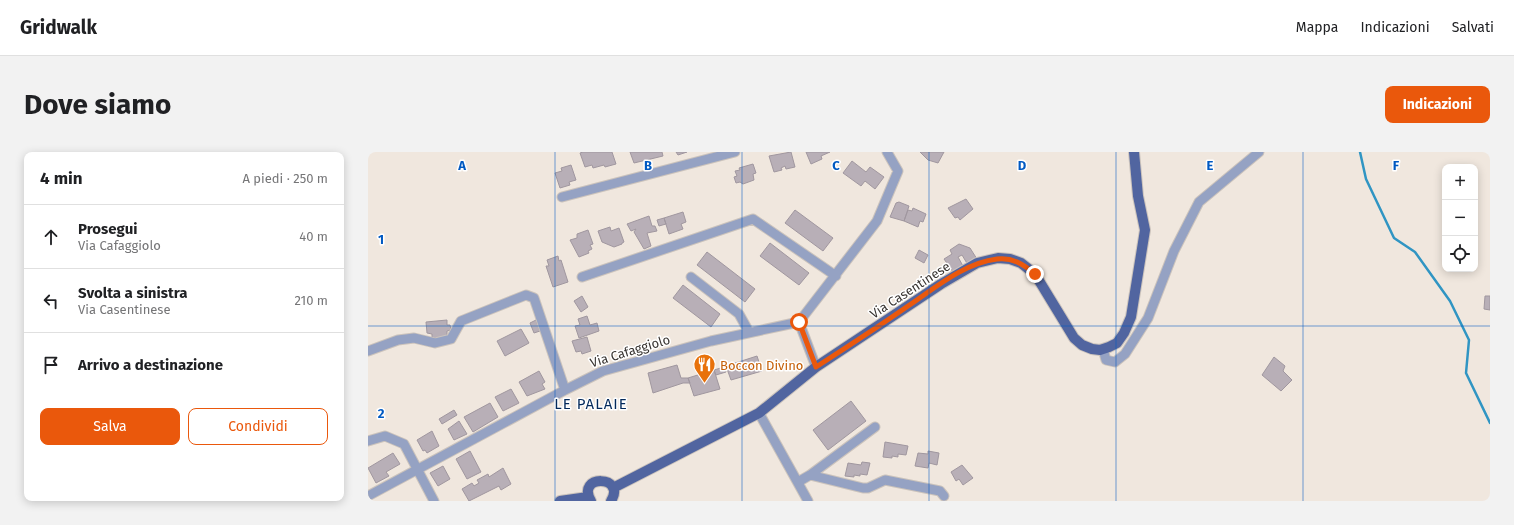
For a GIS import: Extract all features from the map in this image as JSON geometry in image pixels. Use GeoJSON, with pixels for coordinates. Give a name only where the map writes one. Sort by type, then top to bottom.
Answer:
{"type":"FeatureCollection","features":[{"type":"Feature","properties":{"kind":"main road"},"geometry":{"type":"LineString","coordinates":[[1103,349],[1117,343],[1124,333],[1131,318],[1143,247],[1145,230],[1138,196],[1134,152]]}},
{"type":"Feature","properties":{"kind":"main road","name":"Via Casentinese"},"geometry":{"type":"LineString","coordinates":[[613,488],[759,413],[816,367],[970,267],[998,258],[1010,259],[1021,263],[1035,274],[1074,338],[1087,347],[1100,350],[1103,349]]}},
{"type":"Feature","properties":{"kind":"main road"},"geometry":{"type":"LineString","coordinates":[[560,501],[590,499],[589,489],[597,481],[604,480],[613,488],[614,496],[611,501]]}},
{"type":"Feature","properties":{"kind":"street"},"geometry":{"type":"LineString","coordinates":[[562,197],[735,152]]}},
{"type":"Feature","properties":{"kind":"street"},"geometry":{"type":"LineString","coordinates":[[816,367],[799,322],[878,221],[898,171],[887,152]]}},
{"type":"Feature","properties":{"kind":"street"},"geometry":{"type":"LineString","coordinates":[[1103,349],[1106,360],[1115,362],[1125,354],[1148,318],[1174,251],[1199,202],[1259,152]]}},
{"type":"Feature","properties":{"kind":"street"},"geometry":{"type":"LineString","coordinates":[[582,277],[753,219],[836,276]]}},
{"type":"Feature","properties":{"kind":"street"},"geometry":{"type":"LineString","coordinates":[[691,277],[739,314],[749,332]]}},
{"type":"Feature","properties":{"kind":"street"},"geometry":{"type":"LineString","coordinates":[[368,351],[398,340],[414,338],[435,342],[451,340],[461,321],[526,295],[534,298],[565,390]]}},
{"type":"Feature","properties":{"kind":"street","name":"Via Cafaggiolo"},"geometry":{"type":"LineString","coordinates":[[368,496],[418,471],[565,390],[603,371],[711,341],[799,322]]}},
{"type":"Feature","properties":{"kind":"street"},"geometry":{"type":"LineString","coordinates":[[759,413],[808,501]]}},
{"type":"Feature","properties":{"kind":"street"},"geometry":{"type":"LineString","coordinates":[[798,482],[810,475],[875,427]]}},
{"type":"Feature","properties":{"kind":"street"},"geometry":{"type":"LineString","coordinates":[[368,441],[385,436],[404,444],[434,501]]}},
{"type":"Feature","properties":{"kind":"street"},"geometry":{"type":"LineString","coordinates":[[810,475],[863,488],[868,488],[885,480],[940,491],[944,496]]}},
{"type":"Feature","properties":{"kind":"building"},"geometry":{"type":"Polygon","coordinates":[[[612,152],[616,164],[605,167],[604,165],[593,168],[592,165],[585,167],[580,153],[612,152]]]}},
{"type":"Feature","properties":{"kind":"building"},"geometry":{"type":"Polygon","coordinates":[[[630,152],[662,152],[663,156],[634,163],[630,152]]]}},
{"type":"Feature","properties":{"kind":"building"},"geometry":{"type":"Polygon","coordinates":[[[676,152],[687,152],[678,155],[676,152]]]}},
{"type":"Feature","properties":{"kind":"building"},"geometry":{"type":"Polygon","coordinates":[[[791,152],[795,167],[786,169],[785,166],[781,168],[782,170],[774,172],[769,156],[791,152]]]}},
{"type":"Feature","properties":{"kind":"building"},"geometry":{"type":"Polygon","coordinates":[[[806,152],[830,152],[821,156],[822,159],[811,164],[806,152]]]}},
{"type":"Feature","properties":{"kind":"building"},"geometry":{"type":"Polygon","coordinates":[[[920,152],[944,152],[938,163],[928,160],[920,152]]]}},
{"type":"Feature","properties":{"kind":"building"},"geometry":{"type":"Polygon","coordinates":[[[852,161],[866,172],[870,167],[884,177],[875,189],[865,181],[861,186],[843,173],[852,161]]]}},
{"type":"Feature","properties":{"kind":"building"},"geometry":{"type":"Polygon","coordinates":[[[753,164],[756,173],[753,174],[754,180],[743,184],[740,182],[736,183],[734,177],[737,176],[735,171],[740,170],[739,168],[753,164]]]}},
{"type":"Feature","properties":{"kind":"building"},"geometry":{"type":"Polygon","coordinates":[[[571,165],[576,180],[569,182],[570,185],[560,188],[555,173],[562,171],[561,168],[571,165]]]}},
{"type":"Feature","properties":{"kind":"building"},"geometry":{"type":"Polygon","coordinates":[[[966,199],[973,209],[960,220],[958,217],[955,218],[948,208],[966,199]]]}},
{"type":"Feature","properties":{"kind":"building"},"geometry":{"type":"Polygon","coordinates":[[[899,202],[909,206],[904,221],[890,217],[896,203],[899,202]]]}},
{"type":"Feature","properties":{"kind":"building"},"geometry":{"type":"Polygon","coordinates":[[[913,208],[926,214],[923,222],[920,221],[918,227],[904,221],[908,210],[912,211],[913,208]]]}},
{"type":"Feature","properties":{"kind":"building"},"geometry":{"type":"Polygon","coordinates":[[[795,210],[833,238],[823,251],[785,223],[795,210]]]}},
{"type":"Feature","properties":{"kind":"building"},"geometry":{"type":"Polygon","coordinates":[[[683,212],[686,222],[681,224],[683,229],[669,234],[664,218],[683,212]]]}},
{"type":"Feature","properties":{"kind":"building"},"geometry":{"type":"Polygon","coordinates":[[[649,216],[652,226],[655,226],[657,231],[647,233],[651,246],[644,249],[634,232],[636,229],[631,231],[627,224],[649,216]]]}},
{"type":"Feature","properties":{"kind":"building"},"geometry":{"type":"Polygon","coordinates":[[[664,218],[666,224],[659,226],[657,220],[664,218]]]}},
{"type":"Feature","properties":{"kind":"building"},"geometry":{"type":"Polygon","coordinates":[[[610,227],[611,231],[619,228],[624,242],[622,244],[614,247],[602,242],[598,231],[610,227]]]}},
{"type":"Feature","properties":{"kind":"building"},"geometry":{"type":"Polygon","coordinates":[[[588,230],[593,244],[590,245],[592,249],[588,251],[589,253],[579,257],[570,240],[577,238],[577,234],[588,230]]]}},
{"type":"Feature","properties":{"kind":"building"},"geometry":{"type":"Polygon","coordinates":[[[770,243],[809,273],[799,285],[760,256],[770,243]]]}},
{"type":"Feature","properties":{"kind":"building"},"geometry":{"type":"Polygon","coordinates":[[[959,244],[970,248],[977,259],[968,265],[962,255],[958,257],[963,266],[953,272],[944,259],[952,254],[950,250],[959,244]]]}},
{"type":"Feature","properties":{"kind":"building"},"geometry":{"type":"Polygon","coordinates":[[[919,250],[928,255],[924,263],[915,258],[919,250]]]}},
{"type":"Feature","properties":{"kind":"building"},"geometry":{"type":"Polygon","coordinates":[[[707,252],[755,289],[745,302],[697,265],[707,252]]]}},
{"type":"Feature","properties":{"kind":"building"},"geometry":{"type":"Polygon","coordinates":[[[558,256],[559,261],[561,260],[568,282],[553,287],[546,266],[549,266],[547,260],[558,256]]]}},
{"type":"Feature","properties":{"kind":"building"},"geometry":{"type":"Polygon","coordinates":[[[683,285],[720,314],[711,327],[673,298],[683,285]]]}},
{"type":"Feature","properties":{"kind":"building"},"geometry":{"type":"Polygon","coordinates":[[[582,296],[588,307],[581,312],[574,301],[582,296]]]}},
{"type":"Feature","properties":{"kind":"building"},"geometry":{"type":"Polygon","coordinates":[[[1485,296],[1490,296],[1490,310],[1484,309],[1485,296]]]}},
{"type":"Feature","properties":{"kind":"building"},"geometry":{"type":"Polygon","coordinates":[[[587,316],[590,325],[597,323],[599,331],[579,338],[575,326],[580,325],[578,319],[587,316]]]}},
{"type":"Feature","properties":{"kind":"building"},"geometry":{"type":"Polygon","coordinates":[[[447,320],[447,325],[450,325],[451,330],[447,331],[447,337],[432,338],[432,334],[427,333],[426,322],[447,320]]]}},
{"type":"Feature","properties":{"kind":"building"},"geometry":{"type":"Polygon","coordinates":[[[536,320],[540,331],[534,333],[530,323],[536,320]]]}},
{"type":"Feature","properties":{"kind":"building"},"geometry":{"type":"Polygon","coordinates":[[[521,329],[529,343],[505,356],[497,341],[521,329]]]}},
{"type":"Feature","properties":{"kind":"building"},"geometry":{"type":"Polygon","coordinates":[[[587,337],[591,351],[582,354],[581,351],[576,352],[572,341],[587,337]]]}},
{"type":"Feature","properties":{"kind":"building"},"geometry":{"type":"Polygon","coordinates":[[[757,356],[762,371],[731,380],[726,366],[757,356]]]}},
{"type":"Feature","properties":{"kind":"building"},"geometry":{"type":"Polygon","coordinates":[[[1274,357],[1285,366],[1283,371],[1292,380],[1281,391],[1262,375],[1274,357]]]}},
{"type":"Feature","properties":{"kind":"building"},"geometry":{"type":"Polygon","coordinates":[[[677,365],[681,378],[688,378],[690,383],[683,383],[653,393],[648,373],[677,365]]]}},
{"type":"Feature","properties":{"kind":"building"},"geometry":{"type":"Polygon","coordinates":[[[724,367],[726,372],[716,375],[714,370],[724,367]]]}},
{"type":"Feature","properties":{"kind":"building"},"geometry":{"type":"Polygon","coordinates":[[[714,370],[720,389],[694,396],[688,378],[714,370]]]}},
{"type":"Feature","properties":{"kind":"building"},"geometry":{"type":"Polygon","coordinates":[[[539,371],[545,382],[542,384],[545,389],[527,396],[519,382],[539,371]]]}},
{"type":"Feature","properties":{"kind":"building"},"geometry":{"type":"Polygon","coordinates":[[[511,389],[519,403],[503,411],[495,397],[511,389]]]}},
{"type":"Feature","properties":{"kind":"building"},"geometry":{"type":"Polygon","coordinates":[[[851,401],[866,421],[828,450],[813,430],[851,401]]]}},
{"type":"Feature","properties":{"kind":"building"},"geometry":{"type":"Polygon","coordinates":[[[490,403],[498,417],[473,432],[464,417],[490,403]]]}},
{"type":"Feature","properties":{"kind":"building"},"geometry":{"type":"Polygon","coordinates":[[[454,410],[457,415],[442,424],[439,419],[454,410]]]}},
{"type":"Feature","properties":{"kind":"building"},"geometry":{"type":"Polygon","coordinates":[[[459,421],[467,434],[454,440],[448,429],[459,421]]]}},
{"type":"Feature","properties":{"kind":"building"},"geometry":{"type":"Polygon","coordinates":[[[432,431],[439,446],[427,453],[425,450],[423,451],[417,440],[432,431]]]}},
{"type":"Feature","properties":{"kind":"building"},"geometry":{"type":"Polygon","coordinates":[[[885,442],[908,446],[906,455],[898,454],[898,457],[892,456],[892,458],[883,457],[885,442]]]}},
{"type":"Feature","properties":{"kind":"building"},"geometry":{"type":"Polygon","coordinates":[[[470,451],[481,472],[467,479],[456,459],[470,451]]]}},
{"type":"Feature","properties":{"kind":"building"},"geometry":{"type":"Polygon","coordinates":[[[928,451],[939,453],[937,465],[929,463],[928,468],[915,466],[918,453],[928,454],[928,451]]]}},
{"type":"Feature","properties":{"kind":"building"},"geometry":{"type":"Polygon","coordinates":[[[393,453],[400,464],[386,472],[389,476],[376,483],[368,468],[393,453]]]}},
{"type":"Feature","properties":{"kind":"building"},"geometry":{"type":"Polygon","coordinates":[[[862,462],[870,463],[867,475],[860,474],[860,476],[854,475],[854,477],[845,476],[848,463],[861,465],[862,462]]]}},
{"type":"Feature","properties":{"kind":"building"},"geometry":{"type":"Polygon","coordinates":[[[962,465],[973,478],[963,485],[959,479],[956,481],[951,472],[962,465]]]}},
{"type":"Feature","properties":{"kind":"building"},"geometry":{"type":"Polygon","coordinates":[[[443,466],[450,479],[438,486],[430,473],[443,466]]]}},
{"type":"Feature","properties":{"kind":"building"},"geometry":{"type":"Polygon","coordinates":[[[503,468],[511,484],[501,490],[499,486],[469,501],[462,489],[472,483],[474,486],[479,483],[477,480],[488,474],[489,477],[503,468]]]}},
{"type":"Feature","properties":{"kind":"waterway"},"geometry":{"type":"LineString","coordinates":[[1360,152],[1366,179],[1394,238],[1415,252],[1450,301],[1469,340],[1466,373],[1490,423]]}},
{"type":"Feature","properties":{"kind":"place","name":"Boccon Divino"},"geometry":{"type":"Point","coordinates":[704,384]}},
{"type":"Feature","properties":{"kind":"district","name":"LE PALAIE"},"geometry":{"type":"Point","coordinates":[591,404]}},
{"type":"Feature","properties":{"kind":"route"},"geometry":{"type":"LineString","coordinates":[[799,322],[816,367],[941,284],[977,263],[998,258],[1010,259],[1021,263],[1035,274]]}}]}
